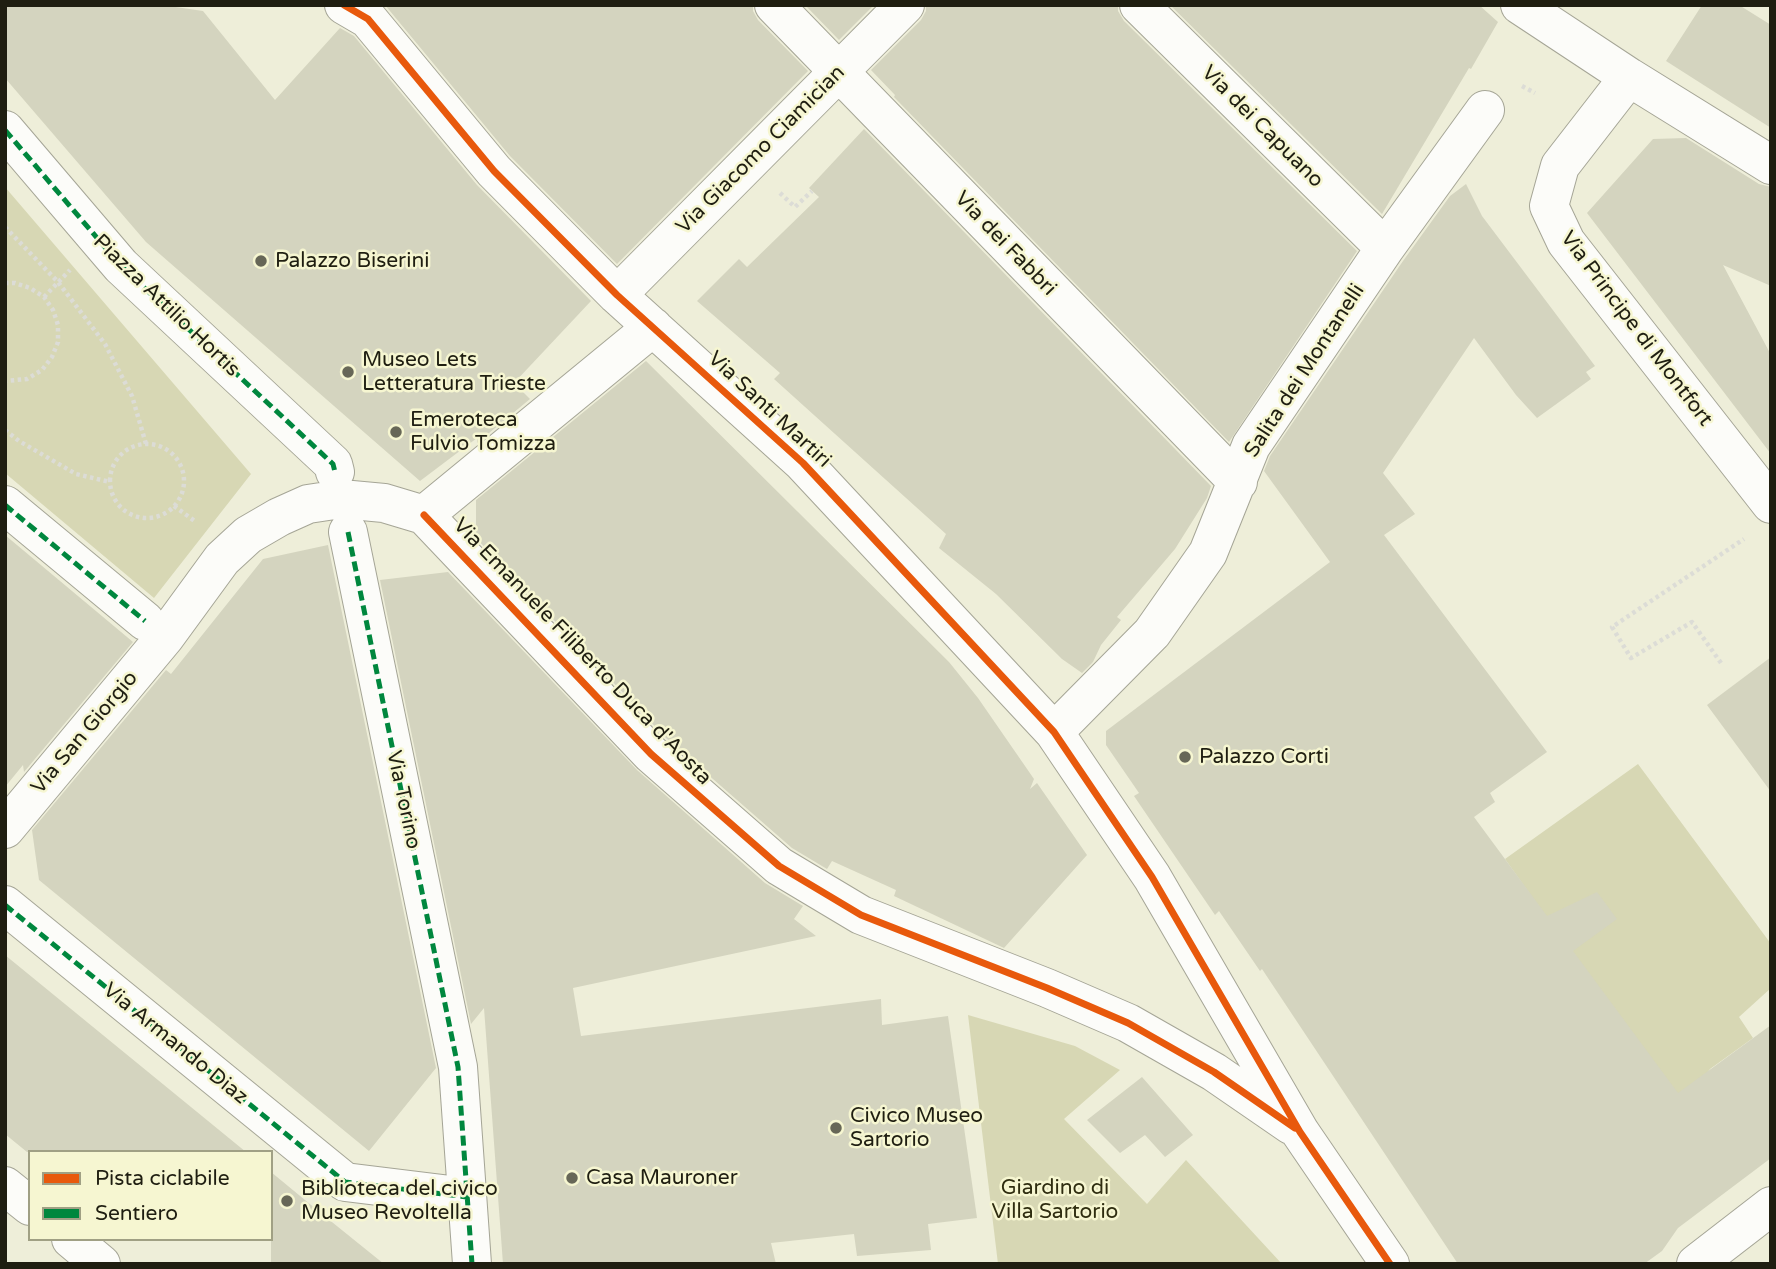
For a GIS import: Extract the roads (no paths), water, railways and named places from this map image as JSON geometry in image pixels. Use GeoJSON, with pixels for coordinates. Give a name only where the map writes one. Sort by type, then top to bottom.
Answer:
{"type":"FeatureCollection","features":[{"type":"Feature","properties":{"kind":"street","name":"Via dei Fabbri"},"geometry":{"type":"LineString","coordinates":[[774,5],[1238,482]]}},
{"type":"Feature","properties":{"kind":"street","name":"Via Giacomo Ciamician"},"geometry":{"type":"LineString","coordinates":[[617,295],[905,5]]}},
{"type":"Feature","properties":{"kind":"street","name":"Via dei Capuano"},"geometry":{"type":"LineString","coordinates":[[1139,5],[1385,248]]}},
{"type":"Feature","properties":{"kind":"street"},"geometry":{"type":"LineString","coordinates":[[1520,5],[1629,77],[1771,165]]}},
{"type":"Feature","properties":{"kind":"street","name":"Via Santi Martiri"},"geometry":{"type":"LineString","coordinates":[[356,12],[494,171],[617,295],[803,463],[1054,732],[1152,877],[1300,1132],[1390,1264]]}},
{"type":"Feature","properties":{"kind":"street","name":"Via Principe di Montfort"},"geometry":{"type":"LineString","coordinates":[[1629,77],[1560,166],[1549,206],[1566,242],[1761,519]]}},
{"type":"Feature","properties":{"kind":"street","name":"Salita dei Montanelli"},"geometry":{"type":"LineString","coordinates":[[1054,732],[1152,633],[1208,553],[1251,446],[1385,248],[1485,110]]}},
{"type":"Feature","properties":{"kind":"street","name":"Piazza Attilio Hortis"},"geometry":{"type":"LineString","coordinates":[[5,130],[121,266],[333,464],[335,472]]}},
{"type":"Feature","properties":{"kind":"street"},"geometry":{"type":"LineString","coordinates":[[5,505],[155,629],[248,535],[308,504],[341,499],[384,503],[424,515],[653,327]]}},
{"type":"Feature","properties":{"kind":"street","name":"Via Emanuele Filiberto Duca d'Aosta"},"geometry":{"type":"LineString","coordinates":[[424,515],[651,754],[779,866],[861,915],[1128,1023],[1214,1072],[1300,1132]]}},
{"type":"Feature","properties":{"kind":"street","name":"Via Torino"},"geometry":{"type":"LineString","coordinates":[[348,532],[458,1067],[472,1264]]}},
{"type":"Feature","properties":{"kind":"street","name":"Via San Giorgio"},"geometry":{"type":"LineString","coordinates":[[5,829],[155,629]]}},
{"type":"Feature","properties":{"kind":"street","name":"Via Armando Diaz"},"geometry":{"type":"LineString","coordinates":[[5,905],[345,1182],[467,1196]]}},
{"type":"Feature","properties":{"kind":"street"},"geometry":{"type":"LineString","coordinates":[[5,1186],[28,1204]]}},
{"type":"Feature","properties":{"kind":"street"},"geometry":{"type":"LineString","coordinates":[[1696,1264],[1771,1206]]}},
{"type":"Feature","properties":{"kind":"street"},"geometry":{"type":"LineString","coordinates":[[73,1241],[101,1264]]}},
{"type":"Feature","properties":{"kind":"place","name":"Palazzo Biserini"},"geometry":{"type":"Point","coordinates":[261,261]}},
{"type":"Feature","properties":{"kind":"place","name":"Museo Lets Letteratura Trieste"},"geometry":{"type":"Point","coordinates":[348,372]}},
{"type":"Feature","properties":{"kind":"place","name":"Emeroteca Fulvio Tomizza"},"geometry":{"type":"Point","coordinates":[396,432]}},
{"type":"Feature","properties":{"kind":"place","name":"Palazzo Corti"},"geometry":{"type":"Point","coordinates":[1185,757]}},
{"type":"Feature","properties":{"kind":"place","name":"Civico Museo Sartorio"},"geometry":{"type":"Point","coordinates":[836,1128]}},
{"type":"Feature","properties":{"kind":"place","name":"Casa Mauroner"},"geometry":{"type":"Point","coordinates":[572,1178]}},
{"type":"Feature","properties":{"kind":"place","name":"Biblioteca del civico Museo Revoltella"},"geometry":{"type":"Point","coordinates":[287,1201]}},
{"type":"Feature","properties":{"kind":"park label","name":"Giardino di Villa Sartorio"},"geometry":{"type":"Point","coordinates":[1055,1200]}}]}
